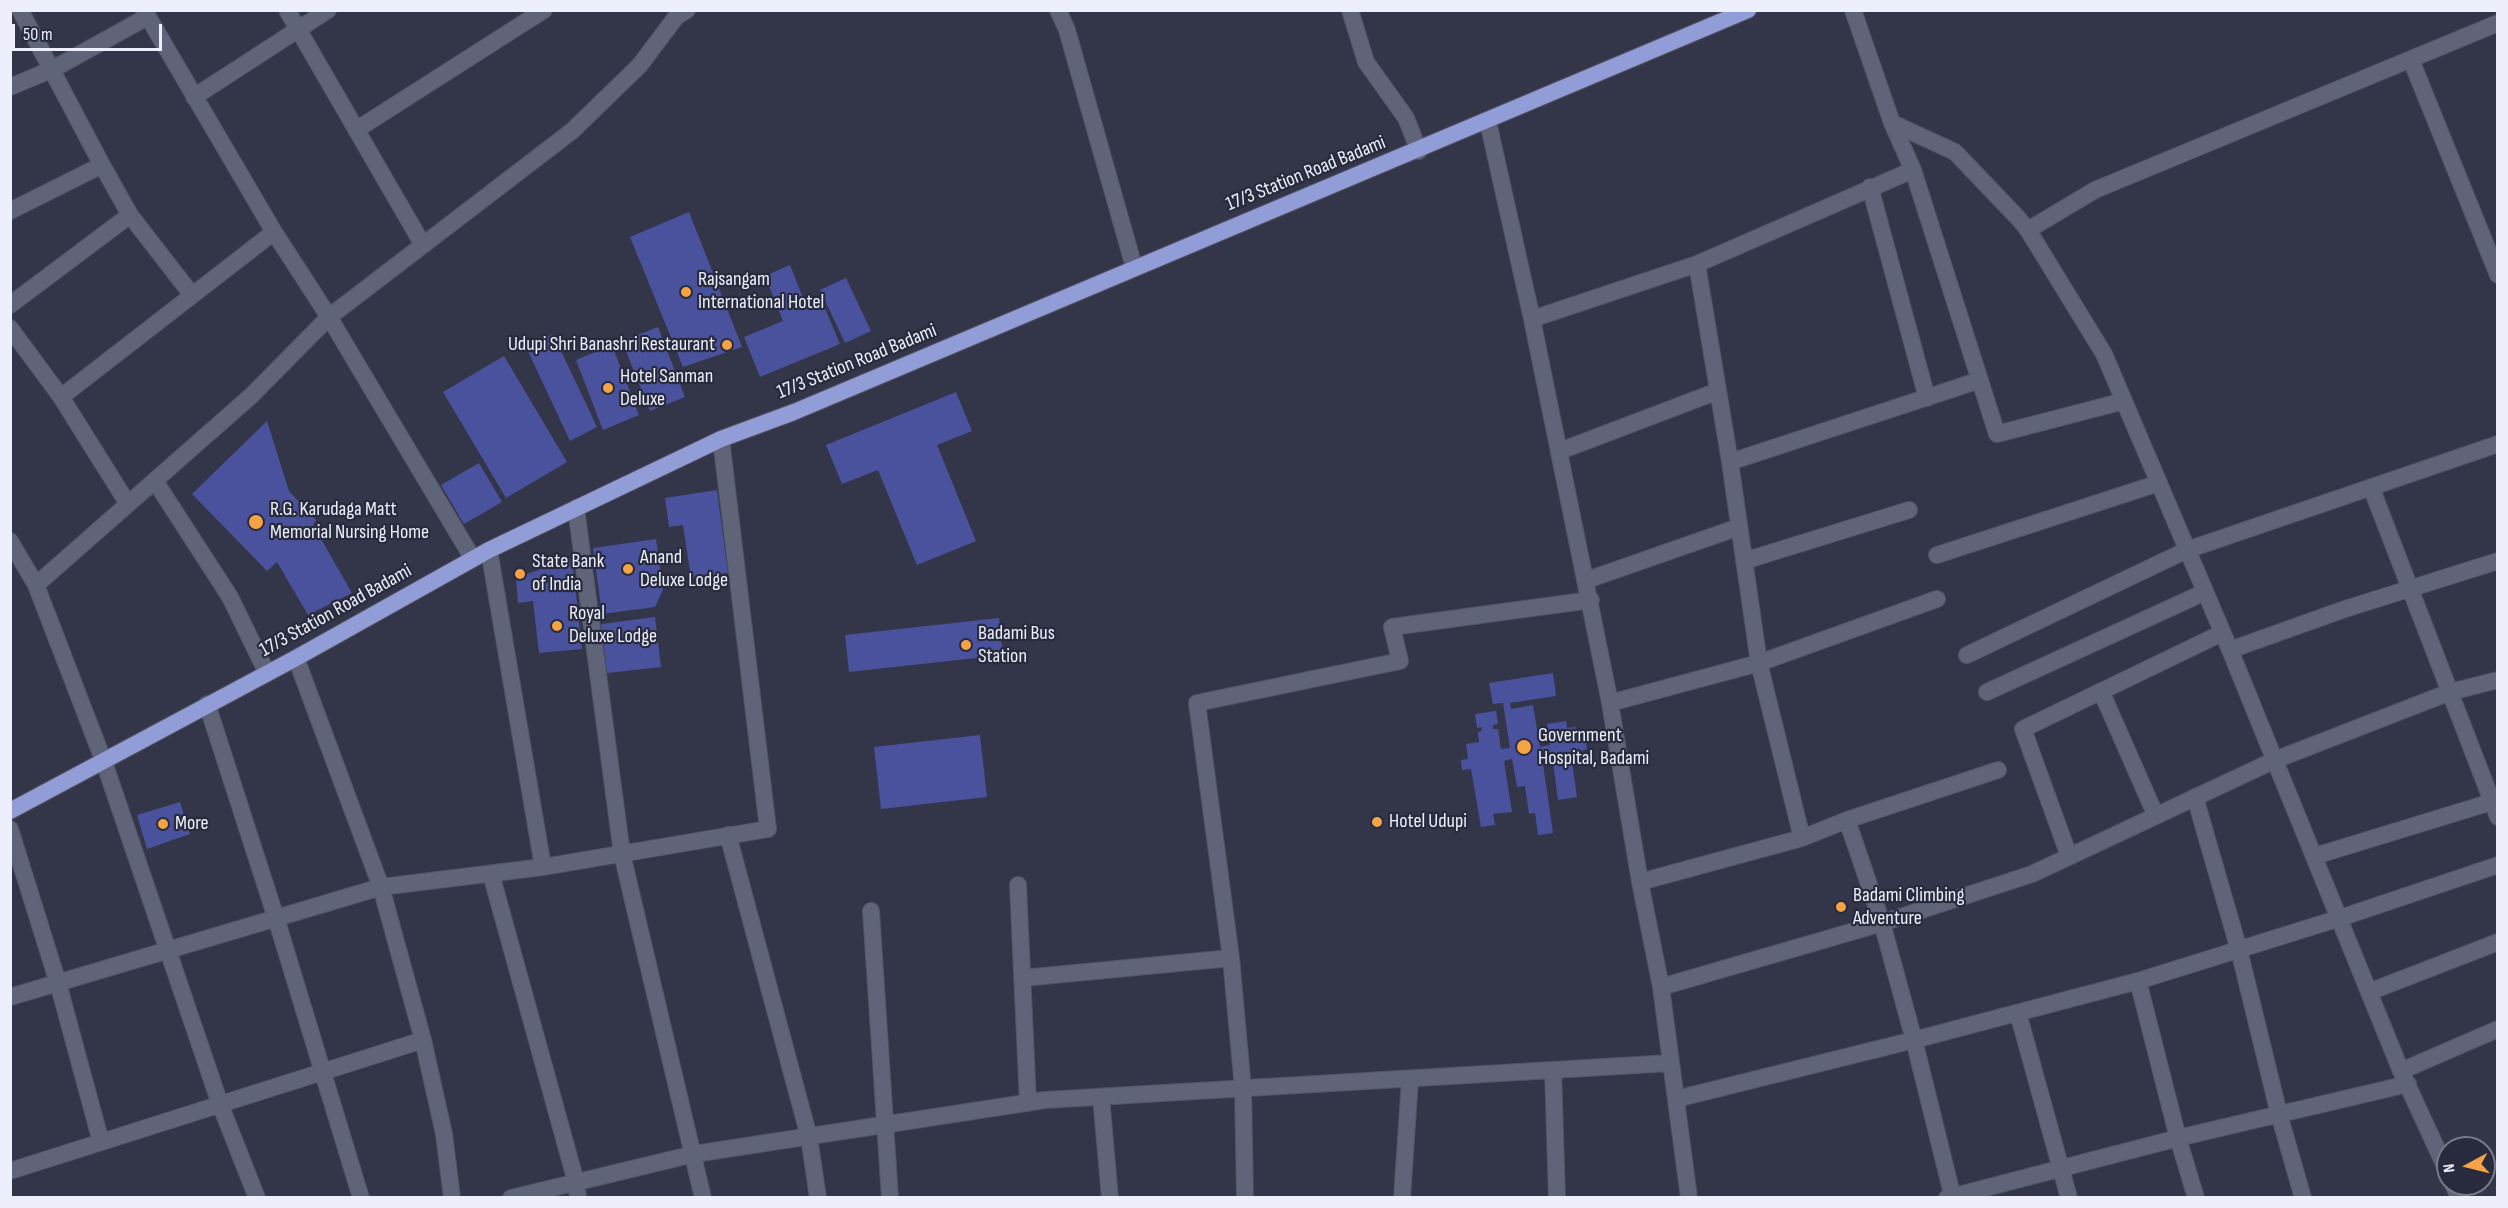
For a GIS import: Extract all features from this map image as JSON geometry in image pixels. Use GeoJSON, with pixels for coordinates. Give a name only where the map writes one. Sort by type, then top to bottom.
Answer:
{"type":"FeatureCollection","features":[{"type":"Feature","properties":{"kind":"highway","name":"17/3 Station Road Badami"},"geometry":{"type":"LineString","coordinates":[[10,811],[296,658],[489,550],[721,439],[815,403],[1134,267],[1419,151],[1748,10]]}},
{"type":"Feature","properties":{"kind":"street"},"geometry":{"type":"LineString","coordinates":[[20,10],[130,215],[192,295]]}},
{"type":"Feature","properties":{"kind":"street"},"geometry":{"type":"LineString","coordinates":[[287,10],[423,245]]}},
{"type":"Feature","properties":{"kind":"street"},"geometry":{"type":"LineString","coordinates":[[194,97],[328,10]]}},
{"type":"Feature","properties":{"kind":"street"},"geometry":{"type":"LineString","coordinates":[[356,130],[544,10]]}},
{"type":"Feature","properties":{"kind":"street"},"geometry":{"type":"LineString","coordinates":[[36,585],[251,396],[330,317],[572,131],[640,65],[676,17],[687,10]]}},
{"type":"Feature","properties":{"kind":"street"},"geometry":{"type":"LineString","coordinates":[[1058,10],[1067,30],[1134,267]]}},
{"type":"Feature","properties":{"kind":"street"},"geometry":{"type":"LineString","coordinates":[[1350,10],[1366,62],[1406,118],[1419,151]]}},
{"type":"Feature","properties":{"kind":"street"},"geometry":{"type":"LineString","coordinates":[[1853,10],[1892,123],[1913,170],[1997,434],[2124,401]]}},
{"type":"Feature","properties":{"kind":"street"},"geometry":{"type":"LineString","coordinates":[[10,87],[53,69],[146,14],[274,231],[330,317],[473,559]]}},
{"type":"Feature","properties":{"kind":"street"},"geometry":{"type":"LineString","coordinates":[[2028,230],[2095,190],[2498,23]]}},
{"type":"Feature","properties":{"kind":"street"},"geometry":{"type":"LineString","coordinates":[[2411,60],[2498,275]]}},
{"type":"Feature","properties":{"kind":"street"},"geometry":{"type":"LineString","coordinates":[[1488,122],[1591,600],[1640,882],[1661,987],[1689,1197]]}},
{"type":"Feature","properties":{"kind":"street"},"geometry":{"type":"LineString","coordinates":[[1892,123],[1955,152],[2028,230],[2104,354],[2230,650],[2404,1078],[2436,1147]]}},
{"type":"Feature","properties":{"kind":"street"},"geometry":{"type":"LineString","coordinates":[[10,211],[102,165]]}},
{"type":"Feature","properties":{"kind":"street"},"geometry":{"type":"LineString","coordinates":[[1532,319],[1697,264],[1913,170]]}},
{"type":"Feature","properties":{"kind":"street"},"geometry":{"type":"LineString","coordinates":[[1870,188],[1927,398]]}},
{"type":"Feature","properties":{"kind":"street"},"geometry":{"type":"LineString","coordinates":[[10,305],[130,215]]}},
{"type":"Feature","properties":{"kind":"street"},"geometry":{"type":"LineString","coordinates":[[61,397],[274,231]]}},
{"type":"Feature","properties":{"kind":"street"},"geometry":{"type":"LineString","coordinates":[[1697,264],[1730,462],[1759,663],[1802,838]]}},
{"type":"Feature","properties":{"kind":"street"},"geometry":{"type":"LineString","coordinates":[[10,328],[61,397],[128,504]]}},
{"type":"Feature","properties":{"kind":"street"},"geometry":{"type":"LineString","coordinates":[[1730,462],[1980,380]]}},
{"type":"Feature","properties":{"kind":"street"},"geometry":{"type":"LineString","coordinates":[[1560,451],[1718,391]]}},
{"type":"Feature","properties":{"kind":"street"},"geometry":{"type":"LineString","coordinates":[[10,997],[381,886],[543,867],[768,828],[721,439]]}},
{"type":"Feature","properties":{"kind":"street"},"geometry":{"type":"LineString","coordinates":[[1967,655],[2187,550],[2498,444]]}},
{"type":"Feature","properties":{"kind":"street"},"geometry":{"type":"LineString","coordinates":[[155,481],[230,597],[267,673]]}},
{"type":"Feature","properties":{"kind":"street"},"geometry":{"type":"LineString","coordinates":[[1937,555],[2159,483]]}},
{"type":"Feature","properties":{"kind":"street"},"geometry":{"type":"LineString","coordinates":[[2315,856],[2496,806],[2371,487]]}},
{"type":"Feature","properties":{"kind":"street"},"geometry":{"type":"LineString","coordinates":[[576,508],[622,854],[703,1197]]}},
{"type":"Feature","properties":{"kind":"street"},"geometry":{"type":"LineString","coordinates":[[1744,561],[1908,510]]}},
{"type":"Feature","properties":{"kind":"street"},"geometry":{"type":"LineString","coordinates":[[1587,580],[1739,527]]}},
{"type":"Feature","properties":{"kind":"street"},"geometry":{"type":"LineString","coordinates":[[10,541],[36,585],[104,762],[220,1104],[257,1197]]}},
{"type":"Feature","properties":{"kind":"street"},"geometry":{"type":"LineString","coordinates":[[489,550],[543,867]]}},
{"type":"Feature","properties":{"kind":"street"},"geometry":{"type":"LineString","coordinates":[[2230,650],[2345,609],[2410,591],[2498,561]]}},
{"type":"Feature","properties":{"kind":"street"},"geometry":{"type":"LineString","coordinates":[[1988,692],[2205,592]]}},
{"type":"Feature","properties":{"kind":"street"},"geometry":{"type":"LineString","coordinates":[[1610,703],[1759,663],[1937,599]]}},
{"type":"Feature","properties":{"kind":"street"},"geometry":{"type":"LineString","coordinates":[[1245,1197],[1243,1089],[1231,958],[1197,703],[1400,661],[1392,627],[1591,600]]}},
{"type":"Feature","properties":{"kind":"street"},"geometry":{"type":"LineString","coordinates":[[2069,856],[2023,729],[2222,633]]}},
{"type":"Feature","properties":{"kind":"street"},"geometry":{"type":"LineString","coordinates":[[296,658],[381,886],[423,1040],[444,1134],[452,1197]]}},
{"type":"Feature","properties":{"kind":"street"},"geometry":{"type":"LineString","coordinates":[[1661,987],[1882,923],[2032,874],[2275,760],[2450,692],[2498,680]]}},
{"type":"Feature","properties":{"kind":"street"},"geometry":{"type":"LineString","coordinates":[[2101,691],[2156,816]]}},
{"type":"Feature","properties":{"kind":"street"},"geometry":{"type":"LineString","coordinates":[[207,705],[276,918],[361,1197]]}},
{"type":"Feature","properties":{"kind":"street"},"geometry":{"type":"LineString","coordinates":[[1640,882],[1802,838],[1847,820],[1998,770]]}},
{"type":"Feature","properties":{"kind":"street"},"geometry":{"type":"LineString","coordinates":[[2195,798],[2239,950],[2279,1114],[2303,1197]]}},
{"type":"Feature","properties":{"kind":"street"},"geometry":{"type":"LineString","coordinates":[[1847,820],[1882,923],[1914,1040],[1951,1197],[2178,1137],[2279,1114],[2404,1078],[2498,1029]]}},
{"type":"Feature","properties":{"kind":"street"},"geometry":{"type":"LineString","coordinates":[[10,829],[58,983],[101,1142]]}},
{"type":"Feature","properties":{"kind":"street"},"geometry":{"type":"LineString","coordinates":[[728,835],[809,1137],[818,1197]]}},
{"type":"Feature","properties":{"kind":"street"},"geometry":{"type":"LineString","coordinates":[[1676,1099],[2138,981],[2340,918],[2498,865]]}},
{"type":"Feature","properties":{"kind":"street"},"geometry":{"type":"LineString","coordinates":[[491,874],[577,1190]]}},
{"type":"Feature","properties":{"kind":"street"},"geometry":{"type":"LineString","coordinates":[[1018,885],[1028,1103]]}},
{"type":"Feature","properties":{"kind":"street"},"geometry":{"type":"LineString","coordinates":[[871,911],[890,1197]]}},
{"type":"Feature","properties":{"kind":"street"},"geometry":{"type":"LineString","coordinates":[[2369,992],[2498,942]]}},
{"type":"Feature","properties":{"kind":"street"},"geometry":{"type":"LineString","coordinates":[[1023,978],[1231,958]]}},
{"type":"Feature","properties":{"kind":"street"},"geometry":{"type":"LineString","coordinates":[[2138,981],[2178,1137],[2196,1197]]}},
{"type":"Feature","properties":{"kind":"street"},"geometry":{"type":"LineString","coordinates":[[2018,1013],[2069,1197]]}},
{"type":"Feature","properties":{"kind":"street"},"geometry":{"type":"LineString","coordinates":[[10,1171],[423,1040]]}},
{"type":"Feature","properties":{"kind":"street"},"geometry":{"type":"LineString","coordinates":[[511,1197],[577,1190],[694,1154],[1028,1103],[1671,1063]]}},
{"type":"Feature","properties":{"kind":"street"},"geometry":{"type":"LineString","coordinates":[[1553,1070],[1557,1197]]}},
{"type":"Feature","properties":{"kind":"street"},"geometry":{"type":"LineString","coordinates":[[1401,1197],[1410,1079]]}},
{"type":"Feature","properties":{"kind":"street"},"geometry":{"type":"LineString","coordinates":[[1101,1097],[1110,1197]]}},
{"type":"Feature","properties":{"kind":"building","name":"Rajsangam International Hotel"},"geometry":{"type":"Polygon","coordinates":[[[689,212],[742,347],[683,367],[630,237],[689,212]]]}},
{"type":"Feature","properties":{"kind":"building"},"geometry":{"type":"Polygon","coordinates":[[[790,265],[807,308],[822,301],[840,344],[760,377],[744,337],[783,321],[765,276],[790,265]]]}},
{"type":"Feature","properties":{"kind":"building"},"geometry":{"type":"Polygon","coordinates":[[[846,278],[871,331],[845,343],[820,290],[846,278]]]}},
{"type":"Feature","properties":{"kind":"building"},"geometry":{"type":"Polygon","coordinates":[[[658,327],[685,397],[650,411],[622,341],[658,327]]]}},
{"type":"Feature","properties":{"kind":"building"},"geometry":{"type":"Polygon","coordinates":[[[553,334],[597,427],[570,441],[526,347],[553,334]]]}},
{"type":"Feature","properties":{"kind":"building","name":"Hotel Sanman Deluxe"},"geometry":{"type":"Polygon","coordinates":[[[612,345],[639,415],[603,430],[576,360],[612,345]]]}},
{"type":"Feature","properties":{"kind":"building"},"geometry":{"type":"Polygon","coordinates":[[[504,356],[567,462],[506,498],[443,392],[504,356]]]}},
{"type":"Feature","properties":{"kind":"building"},"geometry":{"type":"Polygon","coordinates":[[[956,392],[972,431],[937,445],[976,541],[917,565],[878,470],[842,484],[826,445],[956,392]]]}},
{"type":"Feature","properties":{"kind":"building"},"geometry":{"type":"Polygon","coordinates":[[[267,421],[289,491],[316,520],[313,525],[352,593],[308,615],[277,562],[267,571],[192,494],[267,421]]]}},
{"type":"Feature","properties":{"kind":"building"},"geometry":{"type":"Polygon","coordinates":[[[479,463],[502,502],[464,524],[441,485],[479,463]]]}},
{"type":"Feature","properties":{"kind":"building"},"geometry":{"type":"Polygon","coordinates":[[[717,490],[728,573],[691,578],[683,525],[669,527],[665,498],[717,490]]]}},
{"type":"Feature","properties":{"kind":"building","name":"Anand Deluxe Lodge"},"geometry":{"type":"Polygon","coordinates":[[[656,539],[663,590],[655,607],[602,614],[593,548],[656,539]]]}},
{"type":"Feature","properties":{"kind":"building","name":"Royal Deluxe Lodge"},"geometry":{"type":"Polygon","coordinates":[[[572,558],[582,649],[539,653],[533,601],[518,603],[516,578],[572,558]]]}},
{"type":"Feature","properties":{"kind":"building"},"geometry":{"type":"Polygon","coordinates":[[[655,617],[661,667],[607,673],[601,624],[655,617]]]}},
{"type":"Feature","properties":{"kind":"building"},"geometry":{"type":"Polygon","coordinates":[[[999,618],[1003,655],[849,672],[845,635],[999,618]]]}},
{"type":"Feature","properties":{"kind":"building"},"geometry":{"type":"Polygon","coordinates":[[[1553,673],[1556,696],[1510,703],[1511,709],[1533,705],[1540,747],[1550,745],[1547,724],[1566,721],[1567,728],[1576,727],[1577,732],[1584,730],[1587,749],[1581,751],[1582,761],[1572,762],[1577,797],[1558,800],[1552,755],[1542,757],[1553,833],[1538,835],[1535,813],[1529,814],[1525,786],[1517,787],[1512,759],[1504,761],[1512,812],[1493,814],[1495,825],[1481,827],[1471,769],[1462,770],[1461,760],[1468,759],[1466,744],[1479,742],[1478,732],[1482,731],[1481,727],[1477,728],[1475,714],[1496,711],[1498,724],[1493,725],[1493,729],[1498,729],[1501,749],[1510,748],[1503,703],[1493,704],[1489,683],[1553,673]]]}},
{"type":"Feature","properties":{"kind":"building"},"geometry":{"type":"Polygon","coordinates":[[[980,735],[987,797],[881,809],[874,747],[980,735]]]}},
{"type":"Feature","properties":{"kind":"building","name":"More"},"geometry":{"type":"Polygon","coordinates":[[[180,802],[190,834],[147,849],[137,815],[180,802]]]}},
{"type":"Feature","properties":{"kind":"place","name":"Rajsangam International Hotel"},"geometry":{"type":"Point","coordinates":[686,292]}},
{"type":"Feature","properties":{"kind":"place","name":"Udupi Shri Banashri Restaurant"},"geometry":{"type":"Point","coordinates":[727,345]}},
{"type":"Feature","properties":{"kind":"place","name":"Hotel Sanman Deluxe"},"geometry":{"type":"Point","coordinates":[608,388]}},
{"type":"Feature","properties":{"kind":"place","name":"R.G. Karudaga Matt Memorial Nursing Home"},"geometry":{"type":"Point","coordinates":[256,522]}},
{"type":"Feature","properties":{"kind":"place","name":"Anand Deluxe Lodge"},"geometry":{"type":"Point","coordinates":[628,569]}},
{"type":"Feature","properties":{"kind":"place","name":"State Bank of India"},"geometry":{"type":"Point","coordinates":[520,574]}},
{"type":"Feature","properties":{"kind":"place","name":"Royal Deluxe Lodge"},"geometry":{"type":"Point","coordinates":[557,626]}},
{"type":"Feature","properties":{"kind":"place","name":"Badami Bus Station"},"geometry":{"type":"Point","coordinates":[966,645]}},
{"type":"Feature","properties":{"kind":"place","name":"Government Hospital, Badami"},"geometry":{"type":"Point","coordinates":[1524,747]}},
{"type":"Feature","properties":{"kind":"place","name":"Hotel Udupi"},"geometry":{"type":"Point","coordinates":[1377,822]}},
{"type":"Feature","properties":{"kind":"place","name":"More"},"geometry":{"type":"Point","coordinates":[163,824]}},
{"type":"Feature","properties":{"kind":"place","name":"Badami Climbing Adventure"},"geometry":{"type":"Point","coordinates":[1841,907]}}]}
